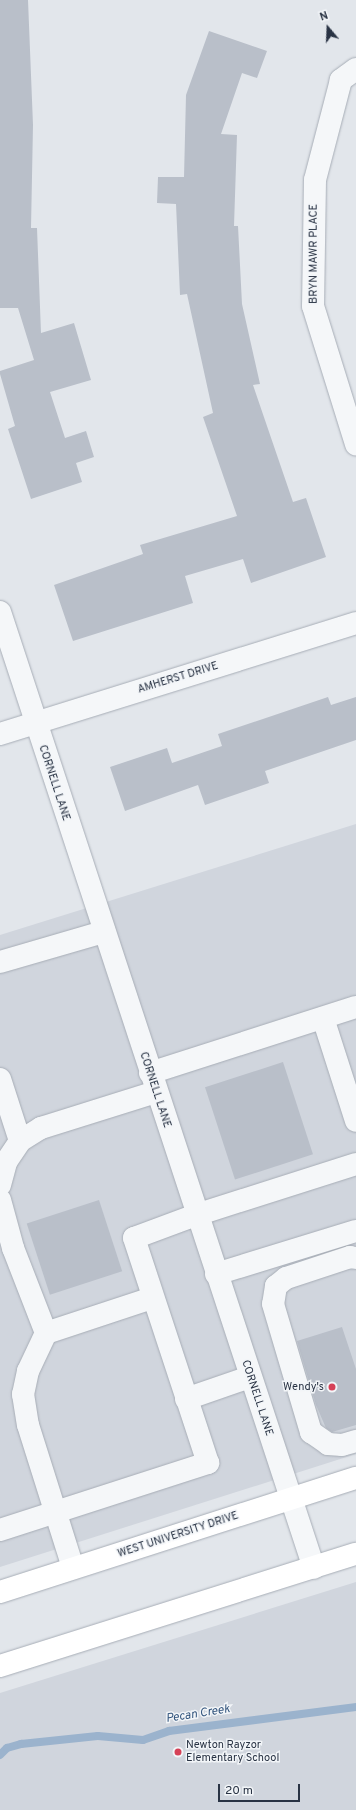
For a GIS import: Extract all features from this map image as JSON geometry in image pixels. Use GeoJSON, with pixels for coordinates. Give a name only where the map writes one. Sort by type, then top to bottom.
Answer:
{"type":"FeatureCollection","features":[{"type":"Feature","properties":{"kind":"main road","name":"WEST UNIVERSITY DRIVE"},"geometry":{"type":"LineString","coordinates":[[0,1592],[356,1478]]}},
{"type":"Feature","properties":{"kind":"main road"},"geometry":{"type":"LineString","coordinates":[[0,1666],[356,1554]]}},
{"type":"Feature","properties":{"kind":"street","name":"BRYN MAWR PLACE"},"geometry":{"type":"LineString","coordinates":[[356,69],[341,80],[315,180],[313,306],[356,444]]}},
{"type":"Feature","properties":{"kind":"street","name":"CORNELL LANE"},"geometry":{"type":"LineString","coordinates":[[0,612],[34,723],[314,1568]]}},
{"type":"Feature","properties":{"kind":"street","name":"AMHERST DRIVE"},"geometry":{"type":"LineString","coordinates":[[0,734],[356,622]]}},
{"type":"Feature","properties":{"kind":"street"},"geometry":{"type":"LineString","coordinates":[[0,962],[103,932]]}},
{"type":"Feature","properties":{"kind":"street"},"geometry":{"type":"LineString","coordinates":[[0,1185],[6,1162],[20,1141],[41,1128],[153,1082],[356,1007]]}},
{"type":"Feature","properties":{"kind":"street"},"geometry":{"type":"LineString","coordinates":[[323,1018],[356,1121]]}},
{"type":"Feature","properties":{"kind":"street"},"geometry":{"type":"LineString","coordinates":[[0,1079],[20,1141]]}},
{"type":"Feature","properties":{"kind":"street"},"geometry":{"type":"LineString","coordinates":[[0,1530],[208,1463],[152,1298],[134,1238],[196,1215],[356,1164]]}},
{"type":"Feature","properties":{"kind":"street"},"geometry":{"type":"LineString","coordinates":[[0,1200],[13,1248],[46,1333]]}},
{"type":"Feature","properties":{"kind":"street"},"geometry":{"type":"LineString","coordinates":[[216,1274],[356,1231]]}},
{"type":"Feature","properties":{"kind":"street"},"geometry":{"type":"LineString","coordinates":[[356,1258],[350,1257],[286,1278],[276,1286],[273,1304],[311,1432],[328,1444],[342,1445],[356,1441]]}},
{"type":"Feature","properties":{"kind":"street"},"geometry":{"type":"LineString","coordinates":[[73,1568],[55,1513],[22,1394],[28,1371],[46,1333],[152,1298]]}},
{"type":"Feature","properties":{"kind":"street"},"geometry":{"type":"LineString","coordinates":[[186,1400],[250,1377]]}},
{"type":"Feature","properties":{"kind":"shaded area"},"geometry":{"type":"Polygon","coordinates":[[[356,824],[356,1454],[0,1567],[0,935],[356,824]]]}},
{"type":"Feature","properties":{"kind":"shaded area","name":"Newton Rayzor Elementary School"},"geometry":{"type":"Polygon","coordinates":[[[356,1582],[356,1810],[0,1810],[0,1693],[356,1582]]]}},
{"type":"Feature","properties":{"kind":"building"},"geometry":{"type":"Polygon","coordinates":[[[0,0],[28,0],[33,125],[31,228],[37,228],[41,333],[74,323],[91,380],[50,392],[65,438],[86,431],[94,457],[76,463],[82,482],[31,499],[8,429],[15,426],[0,374],[0,371],[34,360],[18,308],[0,308],[0,0]]]}},
{"type":"Feature","properties":{"kind":"building"},"geometry":{"type":"Polygon","coordinates":[[[209,31],[267,51],[257,78],[242,73],[221,134],[237,135],[234,226],[238,226],[242,304],[260,384],[253,385],[293,502],[306,498],[326,557],[251,583],[243,559],[185,576],[193,603],[73,641],[54,585],[143,554],[140,545],[237,516],[203,417],[213,413],[187,294],[180,295],[176,204],[157,203],[158,177],[184,177],[186,95],[209,31]]]}},
{"type":"Feature","properties":{"kind":"building"},"geometry":{"type":"Polygon","coordinates":[[[328,697],[331,705],[356,697],[356,740],[265,771],[269,783],[205,805],[198,785],[125,811],[110,767],[167,748],[172,763],[222,746],[218,734],[328,697]]]}},
{"type":"Feature","properties":{"kind":"building"},"geometry":{"type":"Polygon","coordinates":[[[283,1062],[313,1154],[235,1180],[205,1087],[283,1062]]]}},
{"type":"Feature","properties":{"kind":"building"},"geometry":{"type":"Polygon","coordinates":[[[99,1200],[122,1271],[50,1295],[27,1223],[99,1200]]]}},
{"type":"Feature","properties":{"kind":"building","name":"Wendy's"},"geometry":{"type":"Polygon","coordinates":[[[342,1327],[356,1369],[356,1425],[332,1432],[326,1428],[316,1405],[297,1341],[342,1327]]]}},
{"type":"Feature","properties":{"kind":"waterway","name":"Pecan Creek"},"geometry":{"type":"LineString","coordinates":[[0,1755],[7,1748],[21,1744],[98,1736],[143,1740],[169,1731],[356,1707]]}},
{"type":"Feature","properties":{"kind":"place","name":"Wendy's"},"geometry":{"type":"Point","coordinates":[332,1387]}},
{"type":"Feature","properties":{"kind":"place","name":"Newton Rayzor Elementary School"},"geometry":{"type":"Point","coordinates":[178,1752]}}]}
